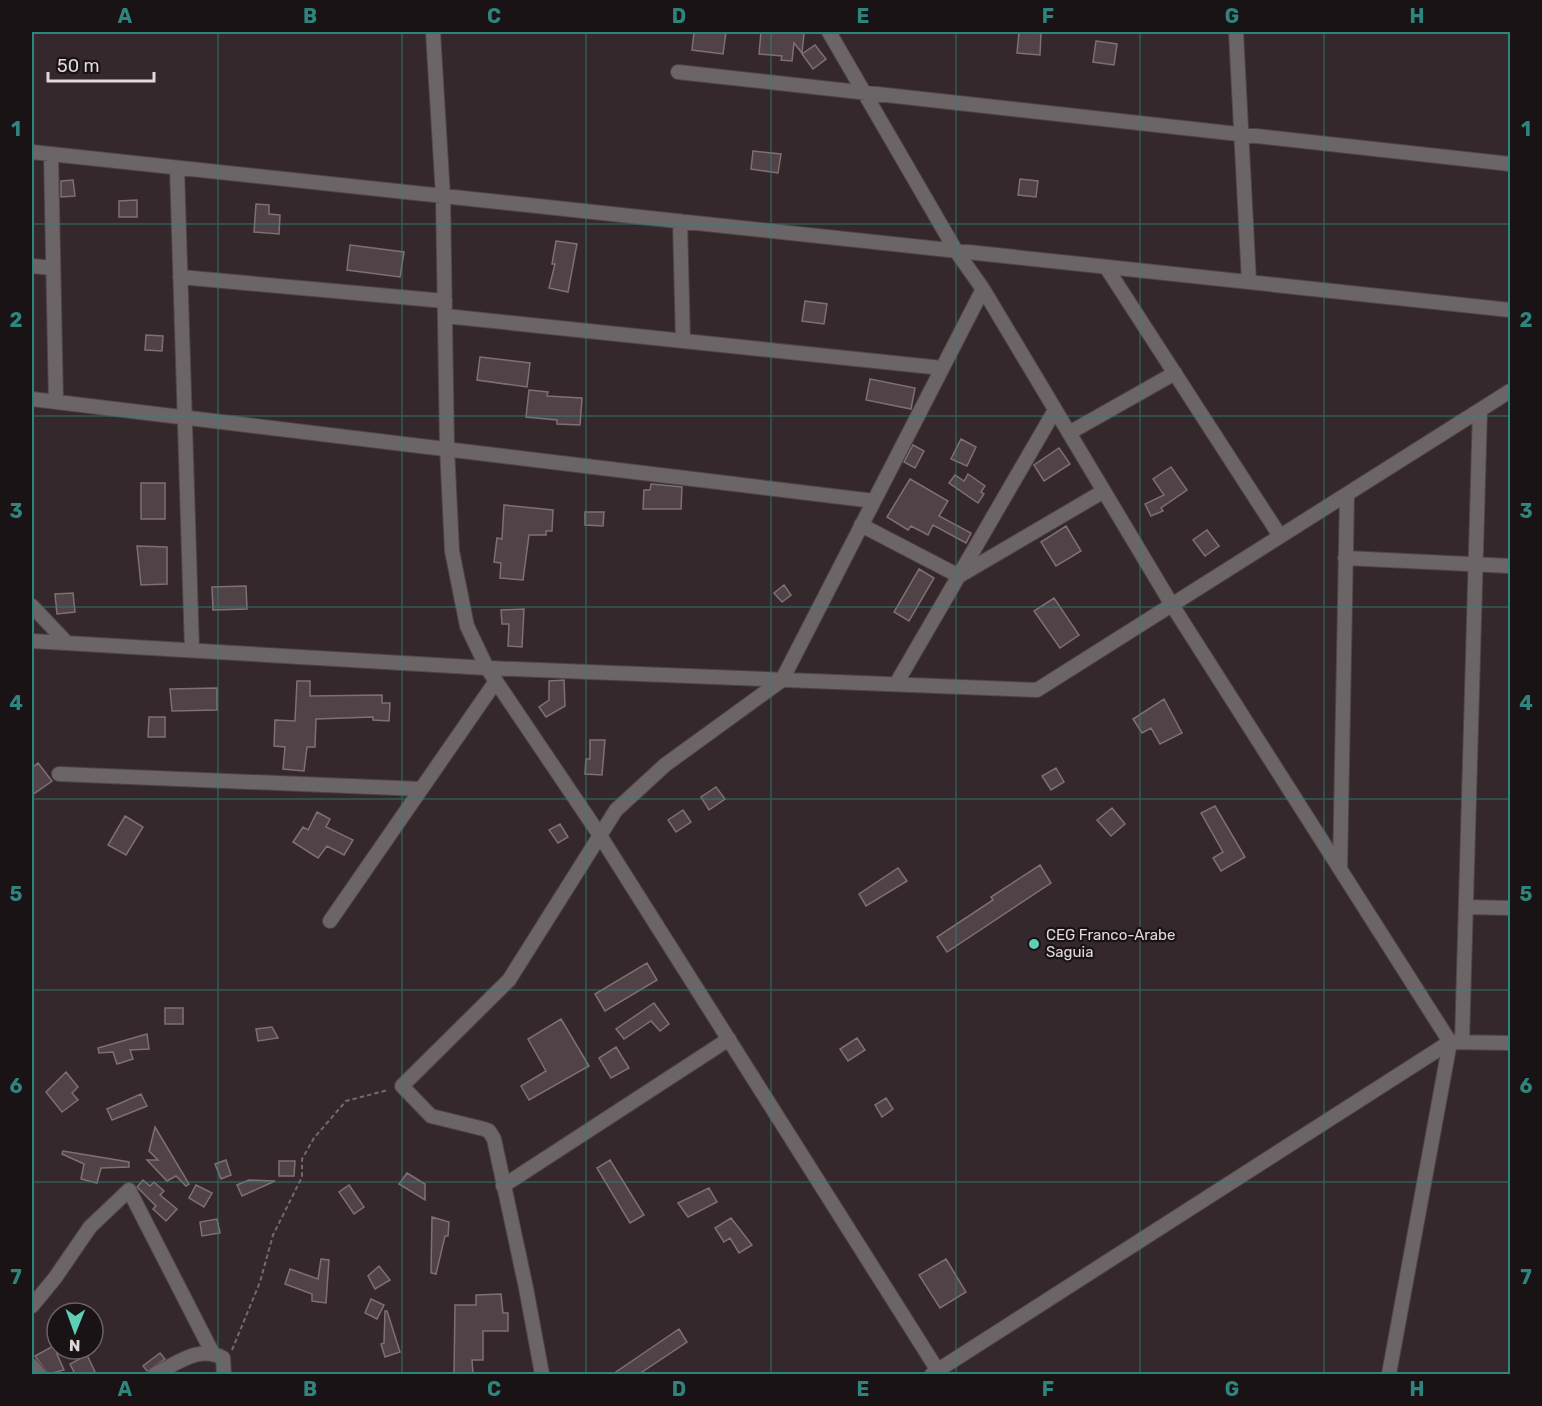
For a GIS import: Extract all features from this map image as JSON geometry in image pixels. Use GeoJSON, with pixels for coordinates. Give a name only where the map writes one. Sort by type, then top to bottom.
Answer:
{"type":"FeatureCollection","features":[{"type":"Feature","properties":{"kind":"street"},"geometry":{"type":"LineString","coordinates":[[433,32],[443,196],[447,447],[452,551],[468,626],[487,668],[599,834],[937,1373],[1456,1042],[1510,1043]]}},
{"type":"Feature","properties":{"kind":"street"},"geometry":{"type":"LineString","coordinates":[[829,32],[956,250],[983,289],[1172,605],[1340,869],[1456,1042]]}},
{"type":"Feature","properties":{"kind":"street"},"geometry":{"type":"LineString","coordinates":[[1236,32],[1249,282]]}},
{"type":"Feature","properties":{"kind":"street"},"geometry":{"type":"LineString","coordinates":[[678,72],[1510,164]]}},
{"type":"Feature","properties":{"kind":"street"},"geometry":{"type":"LineString","coordinates":[[32,152],[1510,310]]}},
{"type":"Feature","properties":{"kind":"street"},"geometry":{"type":"LineString","coordinates":[[51,154],[56,402]]}},
{"type":"Feature","properties":{"kind":"street"},"geometry":{"type":"LineString","coordinates":[[177,168],[192,650]]}},
{"type":"Feature","properties":{"kind":"street"},"geometry":{"type":"LineString","coordinates":[[680,221],[683,341]]}},
{"type":"Feature","properties":{"kind":"street"},"geometry":{"type":"LineString","coordinates":[[32,266],[53,268]]}},
{"type":"Feature","properties":{"kind":"street"},"geometry":{"type":"LineString","coordinates":[[1106,267],[1280,536]]}},
{"type":"Feature","properties":{"kind":"street"},"geometry":{"type":"LineString","coordinates":[[180,277],[445,301]]}},
{"type":"Feature","properties":{"kind":"street"},"geometry":{"type":"LineString","coordinates":[[542,1374],[494,1138],[489,1131],[432,1116],[402,1086],[509,980],[616,810],[665,765],[782,680],[983,289]]}},
{"type":"Feature","properties":{"kind":"street"},"geometry":{"type":"LineString","coordinates":[[445,316],[942,368]]}},
{"type":"Feature","properties":{"kind":"street"},"geometry":{"type":"LineString","coordinates":[[1069,433],[1175,373]]}},
{"type":"Feature","properties":{"kind":"street"},"geometry":{"type":"LineString","coordinates":[[32,641],[487,668],[1037,690],[1510,391]]}},
{"type":"Feature","properties":{"kind":"street"},"geometry":{"type":"LineString","coordinates":[[32,399],[447,447],[874,501]]}},
{"type":"Feature","properties":{"kind":"street"},"geometry":{"type":"LineString","coordinates":[[896,684],[1055,410]]}},
{"type":"Feature","properties":{"kind":"street"},"geometry":{"type":"LineString","coordinates":[[1389,1374],[1456,1042],[1466,907],[1480,410]]}},
{"type":"Feature","properties":{"kind":"street"},"geometry":{"type":"LineString","coordinates":[[959,576],[1104,491]]}},
{"type":"Feature","properties":{"kind":"street"},"geometry":{"type":"LineString","coordinates":[[1340,869],[1347,494]]}},
{"type":"Feature","properties":{"kind":"street"},"geometry":{"type":"LineString","coordinates":[[861,525],[959,576]]}},
{"type":"Feature","properties":{"kind":"street"},"geometry":{"type":"LineString","coordinates":[[1346,558],[1510,566]]}},
{"type":"Feature","properties":{"kind":"street"},"geometry":{"type":"LineString","coordinates":[[32,606],[67,643]]}},
{"type":"Feature","properties":{"kind":"street"},"geometry":{"type":"LineString","coordinates":[[330,921],[496,681]]}},
{"type":"Feature","properties":{"kind":"street"},"geometry":{"type":"LineString","coordinates":[[59,774],[421,789]]}},
{"type":"Feature","properties":{"kind":"street"},"geometry":{"type":"LineString","coordinates":[[1466,907],[1510,908]]}},
{"type":"Feature","properties":{"kind":"street"},"geometry":{"type":"LineString","coordinates":[[503,1186],[729,1040]]}},
{"type":"Feature","properties":{"kind":"street"},"geometry":{"type":"LineString","coordinates":[[32,1306],[55,1278],[90,1227],[129,1190],[212,1352]]}},
{"type":"Feature","properties":{"kind":"street"},"geometry":{"type":"LineString","coordinates":[[155,1374],[203,1352],[212,1352],[223,1358],[225,1370]]}},
{"type":"Feature","properties":{"kind":"street"},"geometry":{"type":"LineString","coordinates":[[32,1366],[39,1374]]}},
{"type":"Feature","properties":{"kind":"path"},"geometry":{"type":"LineString","coordinates":[[225,1370],[260,1282],[273,1235],[302,1177],[302,1159],[314,1137],[346,1101],[402,1086]]}},
{"type":"Feature","properties":{"kind":"building"},"geometry":{"type":"Polygon","coordinates":[[[694,32],[726,32],[723,54],[692,50],[694,32]]]}},
{"type":"Feature","properties":{"kind":"building"},"geometry":{"type":"Polygon","coordinates":[[[761,32],[804,33],[802,53],[794,43],[792,61],[781,60],[782,56],[759,54],[761,32]]]}},
{"type":"Feature","properties":{"kind":"building"},"geometry":{"type":"Polygon","coordinates":[[[1019,32],[1041,32],[1040,55],[1017,53],[1019,32]]]}},
{"type":"Feature","properties":{"kind":"building"},"geometry":{"type":"Polygon","coordinates":[[[1096,41],[1117,44],[1114,65],[1093,62],[1096,41]]]}},
{"type":"Feature","properties":{"kind":"building"},"geometry":{"type":"Polygon","coordinates":[[[815,45],[826,59],[813,69],[802,54],[815,45]]]}},
{"type":"Feature","properties":{"kind":"building"},"geometry":{"type":"Polygon","coordinates":[[[753,151],[781,154],[778,173],[751,169],[753,151]]]}},
{"type":"Feature","properties":{"kind":"building"},"geometry":{"type":"Polygon","coordinates":[[[1020,179],[1038,181],[1036,197],[1018,195],[1020,179]]]}},
{"type":"Feature","properties":{"kind":"building"},"geometry":{"type":"Polygon","coordinates":[[[73,180],[75,196],[61,197],[61,181],[73,180]]]}},
{"type":"Feature","properties":{"kind":"building"},"geometry":{"type":"Polygon","coordinates":[[[137,200],[137,217],[119,217],[119,201],[137,200]]]}},
{"type":"Feature","properties":{"kind":"building"},"geometry":{"type":"Polygon","coordinates":[[[256,204],[269,205],[269,214],[280,215],[279,234],[254,232],[256,204]]]}},
{"type":"Feature","properties":{"kind":"building"},"geometry":{"type":"Polygon","coordinates":[[[556,241],[577,244],[568,292],[549,288],[555,264],[552,264],[556,241]]]}},
{"type":"Feature","properties":{"kind":"building"},"geometry":{"type":"Polygon","coordinates":[[[350,245],[404,252],[400,277],[347,270],[350,245]]]}},
{"type":"Feature","properties":{"kind":"building"},"geometry":{"type":"Polygon","coordinates":[[[805,301],[827,304],[824,324],[802,321],[805,301]]]}},
{"type":"Feature","properties":{"kind":"building"},"geometry":{"type":"Polygon","coordinates":[[[146,335],[163,336],[162,351],[145,350],[146,335]]]}},
{"type":"Feature","properties":{"kind":"building"},"geometry":{"type":"Polygon","coordinates":[[[480,357],[530,363],[527,387],[477,380],[480,357]]]}},
{"type":"Feature","properties":{"kind":"building"},"geometry":{"type":"Polygon","coordinates":[[[870,379],[915,388],[911,409],[866,400],[870,379]]]}},
{"type":"Feature","properties":{"kind":"building"},"geometry":{"type":"Polygon","coordinates":[[[529,390],[548,392],[547,396],[582,398],[580,425],[557,424],[557,420],[526,417],[529,390]]]}},
{"type":"Feature","properties":{"kind":"building"},"geometry":{"type":"Polygon","coordinates":[[[961,439],[976,447],[967,466],[951,459],[961,439]]]}},
{"type":"Feature","properties":{"kind":"building"},"geometry":{"type":"Polygon","coordinates":[[[913,445],[924,451],[915,468],[904,462],[913,445]]]}},
{"type":"Feature","properties":{"kind":"building"},"geometry":{"type":"Polygon","coordinates":[[[1059,448],[1070,464],[1044,481],[1034,465],[1059,448]]]}},
{"type":"Feature","properties":{"kind":"building"},"geometry":{"type":"Polygon","coordinates":[[[1171,467],[1187,490],[1161,508],[1163,511],[1151,516],[1145,504],[1164,495],[1153,479],[1171,467]]]}},
{"type":"Feature","properties":{"kind":"building"},"geometry":{"type":"Polygon","coordinates":[[[968,474],[985,486],[981,492],[984,494],[978,503],[949,483],[955,475],[964,481],[968,474]]]}},
{"type":"Feature","properties":{"kind":"building"},"geometry":{"type":"Polygon","coordinates":[[[910,479],[948,501],[939,516],[971,533],[966,543],[933,525],[928,535],[911,526],[908,530],[887,517],[910,479]]]}},
{"type":"Feature","properties":{"kind":"building"},"geometry":{"type":"Polygon","coordinates":[[[141,483],[165,483],[165,519],[141,519],[141,483]]]}},
{"type":"Feature","properties":{"kind":"building"},"geometry":{"type":"Polygon","coordinates":[[[651,484],[682,487],[681,509],[643,509],[644,490],[650,490],[651,484]]]}},
{"type":"Feature","properties":{"kind":"building"},"geometry":{"type":"Polygon","coordinates":[[[504,505],[553,510],[552,531],[546,531],[546,535],[529,535],[523,580],[500,578],[501,563],[494,562],[497,538],[502,539],[504,505]]]}},
{"type":"Feature","properties":{"kind":"building"},"geometry":{"type":"Polygon","coordinates":[[[585,512],[604,512],[603,526],[585,525],[585,512]]]}},
{"type":"Feature","properties":{"kind":"building"},"geometry":{"type":"Polygon","coordinates":[[[1066,526],[1081,551],[1056,566],[1041,542],[1066,526]]]}},
{"type":"Feature","properties":{"kind":"building"},"geometry":{"type":"Polygon","coordinates":[[[1207,530],[1219,546],[1205,556],[1193,540],[1207,530]]]}},
{"type":"Feature","properties":{"kind":"building"},"geometry":{"type":"Polygon","coordinates":[[[137,546],[167,547],[167,584],[141,585],[137,546]]]}},
{"type":"Feature","properties":{"kind":"building"},"geometry":{"type":"Polygon","coordinates":[[[919,569],[934,578],[909,621],[894,612],[919,569]]]}},
{"type":"Feature","properties":{"kind":"building"},"geometry":{"type":"Polygon","coordinates":[[[784,585],[791,595],[782,602],[774,593],[784,585]]]}},
{"type":"Feature","properties":{"kind":"building"},"geometry":{"type":"Polygon","coordinates":[[[246,586],[247,609],[213,610],[212,587],[246,586]]]}},
{"type":"Feature","properties":{"kind":"building"},"geometry":{"type":"Polygon","coordinates":[[[73,593],[75,612],[57,614],[55,594],[73,593]]]}},
{"type":"Feature","properties":{"kind":"building"},"geometry":{"type":"Polygon","coordinates":[[[1054,598],[1079,635],[1060,648],[1034,611],[1054,598]]]}},
{"type":"Feature","properties":{"kind":"building"},"geometry":{"type":"Polygon","coordinates":[[[524,609],[522,647],[508,646],[509,624],[502,624],[501,610],[524,609]]]}},
{"type":"Feature","properties":{"kind":"building"},"geometry":{"type":"Polygon","coordinates":[[[564,680],[565,706],[546,717],[539,707],[549,700],[549,681],[564,680]]]}},
{"type":"Feature","properties":{"kind":"building"},"geometry":{"type":"Polygon","coordinates":[[[297,681],[310,681],[310,696],[382,695],[382,703],[390,703],[389,721],[373,720],[373,717],[316,719],[315,747],[307,747],[304,771],[283,769],[285,747],[274,746],[275,720],[295,721],[297,681]]]}},
{"type":"Feature","properties":{"kind":"building"},"geometry":{"type":"Polygon","coordinates":[[[217,688],[217,710],[172,711],[170,689],[217,688]]]}},
{"type":"Feature","properties":{"kind":"building"},"geometry":{"type":"Polygon","coordinates":[[[1164,699],[1182,733],[1160,744],[1151,728],[1142,733],[1133,719],[1164,699]]]}},
{"type":"Feature","properties":{"kind":"building"},"geometry":{"type":"Polygon","coordinates":[[[149,717],[165,717],[165,737],[148,737],[149,717]]]}},
{"type":"Feature","properties":{"kind":"building"},"geometry":{"type":"Polygon","coordinates":[[[590,740],[605,740],[602,775],[585,774],[586,759],[590,759],[590,740]]]}},
{"type":"Feature","properties":{"kind":"building"},"geometry":{"type":"Polygon","coordinates":[[[38,763],[52,781],[32,795],[32,768],[38,763]]]}},
{"type":"Feature","properties":{"kind":"building"},"geometry":{"type":"Polygon","coordinates":[[[1056,768],[1064,782],[1051,790],[1042,776],[1056,768]]]}},
{"type":"Feature","properties":{"kind":"building"},"geometry":{"type":"Polygon","coordinates":[[[716,787],[725,799],[709,810],[701,797],[716,787]]]}},
{"type":"Feature","properties":{"kind":"building"},"geometry":{"type":"Polygon","coordinates":[[[1215,806],[1245,857],[1221,871],[1213,858],[1223,852],[1201,813],[1215,806]]]}},
{"type":"Feature","properties":{"kind":"building"},"geometry":{"type":"Polygon","coordinates":[[[1112,808],[1125,824],[1111,836],[1097,820],[1112,808]]]}},
{"type":"Feature","properties":{"kind":"building"},"geometry":{"type":"Polygon","coordinates":[[[683,810],[691,822],[676,832],[668,820],[683,810]]]}},
{"type":"Feature","properties":{"kind":"building"},"geometry":{"type":"Polygon","coordinates":[[[317,812],[330,819],[326,827],[353,840],[344,855],[327,846],[318,858],[293,842],[303,827],[308,830],[317,812]]]}},
{"type":"Feature","properties":{"kind":"building"},"geometry":{"type":"Polygon","coordinates":[[[125,816],[143,827],[126,855],[108,845],[125,816]]]}},
{"type":"Feature","properties":{"kind":"building"},"geometry":{"type":"Polygon","coordinates":[[[560,824],[568,837],[558,843],[549,830],[560,824]]]}},
{"type":"Feature","properties":{"kind":"building"},"geometry":{"type":"Polygon","coordinates":[[[1040,865],[1051,883],[947,952],[937,937],[993,900],[991,897],[1040,865]]]}},
{"type":"Feature","properties":{"kind":"building"},"geometry":{"type":"Polygon","coordinates":[[[898,868],[907,881],[866,906],[859,894],[898,868]]]}},
{"type":"Feature","properties":{"kind":"building"},"geometry":{"type":"Polygon","coordinates":[[[647,963],[657,980],[605,1011],[595,994],[647,963]]]}},
{"type":"Feature","properties":{"kind":"building"},"geometry":{"type":"Polygon","coordinates":[[[654,1003],[669,1024],[660,1031],[651,1021],[624,1039],[616,1029],[654,1003]]]}},
{"type":"Feature","properties":{"kind":"building"},"geometry":{"type":"Polygon","coordinates":[[[165,1008],[183,1008],[183,1024],[165,1024],[165,1008]]]}},
{"type":"Feature","properties":{"kind":"building"},"geometry":{"type":"Polygon","coordinates":[[[561,1019],[589,1066],[529,1100],[521,1086],[546,1071],[528,1039],[561,1019]]]}},
{"type":"Feature","properties":{"kind":"building"},"geometry":{"type":"Polygon","coordinates":[[[272,1027],[278,1038],[258,1041],[256,1029],[272,1027]]]}},
{"type":"Feature","properties":{"kind":"building"},"geometry":{"type":"Polygon","coordinates":[[[147,1034],[149,1049],[130,1050],[133,1059],[117,1064],[113,1052],[99,1053],[98,1048],[147,1034]]]}},
{"type":"Feature","properties":{"kind":"building"},"geometry":{"type":"Polygon","coordinates":[[[857,1038],[865,1050],[848,1061],[840,1049],[857,1038]]]}},
{"type":"Feature","properties":{"kind":"building"},"geometry":{"type":"Polygon","coordinates":[[[616,1047],[629,1068],[611,1078],[599,1058],[616,1047]]]}},
{"type":"Feature","properties":{"kind":"building"},"geometry":{"type":"Polygon","coordinates":[[[66,1072],[78,1087],[72,1093],[78,1100],[62,1112],[46,1092],[66,1072]]]}},
{"type":"Feature","properties":{"kind":"building"},"geometry":{"type":"Polygon","coordinates":[[[141,1094],[147,1106],[112,1120],[107,1109],[141,1094]]]}},
{"type":"Feature","properties":{"kind":"building"},"geometry":{"type":"Polygon","coordinates":[[[886,1098],[893,1109],[882,1117],[875,1105],[886,1098]]]}},
{"type":"Feature","properties":{"kind":"building"},"geometry":{"type":"Polygon","coordinates":[[[155,1127],[189,1184],[186,1186],[176,1176],[167,1181],[147,1160],[158,1160],[149,1151],[155,1127]]]}},
{"type":"Feature","properties":{"kind":"building"},"geometry":{"type":"Polygon","coordinates":[[[63,1151],[129,1162],[129,1167],[101,1168],[97,1183],[81,1179],[84,1164],[62,1154],[63,1151]]]}},
{"type":"Feature","properties":{"kind":"building"},"geometry":{"type":"Polygon","coordinates":[[[226,1160],[231,1175],[221,1179],[215,1164],[226,1160]]]}},
{"type":"Feature","properties":{"kind":"building"},"geometry":{"type":"Polygon","coordinates":[[[610,1160],[644,1215],[630,1223],[597,1168],[610,1160]]]}},
{"type":"Feature","properties":{"kind":"building"},"geometry":{"type":"Polygon","coordinates":[[[279,1161],[295,1161],[294,1176],[279,1176],[279,1161]]]}},
{"type":"Feature","properties":{"kind":"building"},"geometry":{"type":"Polygon","coordinates":[[[407,1173],[425,1184],[425,1200],[399,1184],[407,1173]]]}},
{"type":"Feature","properties":{"kind":"building"},"geometry":{"type":"Polygon","coordinates":[[[143,1180],[150,1186],[154,1182],[164,1191],[160,1195],[177,1209],[166,1221],[153,1209],[156,1206],[137,1187],[143,1180]]]}},
{"type":"Feature","properties":{"kind":"building"},"geometry":{"type":"Polygon","coordinates":[[[249,1180],[275,1181],[242,1196],[237,1185],[249,1180]]]}},
{"type":"Feature","properties":{"kind":"building"},"geometry":{"type":"Polygon","coordinates":[[[196,1185],[212,1193],[204,1207],[189,1198],[196,1185]]]}},
{"type":"Feature","properties":{"kind":"building"},"geometry":{"type":"Polygon","coordinates":[[[349,1185],[364,1207],[354,1214],[339,1192],[349,1185]]]}},
{"type":"Feature","properties":{"kind":"building"},"geometry":{"type":"Polygon","coordinates":[[[709,1188],[717,1202],[688,1217],[678,1203],[709,1188]]]}},
{"type":"Feature","properties":{"kind":"building"},"geometry":{"type":"Polygon","coordinates":[[[432,1217],[449,1222],[448,1236],[445,1236],[436,1274],[431,1273],[432,1217]]]}},
{"type":"Feature","properties":{"kind":"building"},"geometry":{"type":"Polygon","coordinates":[[[731,1218],[752,1245],[739,1253],[730,1238],[724,1242],[715,1228],[731,1218]]]}},
{"type":"Feature","properties":{"kind":"building"},"geometry":{"type":"Polygon","coordinates":[[[217,1219],[220,1233],[202,1236],[200,1222],[217,1219]]]}},
{"type":"Feature","properties":{"kind":"building"},"geometry":{"type":"Polygon","coordinates":[[[321,1259],[329,1260],[326,1303],[312,1301],[312,1294],[285,1284],[290,1269],[318,1279],[321,1259]]]}},
{"type":"Feature","properties":{"kind":"building"},"geometry":{"type":"Polygon","coordinates":[[[946,1259],[966,1292],[940,1308],[919,1275],[946,1259]]]}},
{"type":"Feature","properties":{"kind":"building"},"geometry":{"type":"Polygon","coordinates":[[[379,1266],[390,1280],[375,1289],[368,1276],[379,1266]]]}},
{"type":"Feature","properties":{"kind":"building"},"geometry":{"type":"Polygon","coordinates":[[[501,1294],[503,1313],[508,1313],[508,1331],[483,1331],[483,1360],[472,1360],[473,1374],[454,1374],[455,1305],[476,1305],[476,1295],[501,1294]]]}},
{"type":"Feature","properties":{"kind":"building"},"geometry":{"type":"Polygon","coordinates":[[[371,1299],[384,1305],[377,1319],[365,1313],[371,1299]]]}},
{"type":"Feature","properties":{"kind":"building"},"geometry":{"type":"Polygon","coordinates":[[[385,1311],[387,1311],[400,1352],[385,1357],[381,1344],[384,1343],[385,1311]]]}},
{"type":"Feature","properties":{"kind":"building"},"geometry":{"type":"Polygon","coordinates":[[[679,1329],[687,1342],[639,1374],[613,1374],[679,1329]]]}},
{"type":"Feature","properties":{"kind":"building"},"geometry":{"type":"Polygon","coordinates":[[[45,1351],[45,1361],[60,1361],[64,1370],[48,1374],[35,1356],[45,1351]]]}},
{"type":"Feature","properties":{"kind":"building"},"geometry":{"type":"Polygon","coordinates":[[[160,1353],[165,1359],[147,1371],[143,1366],[160,1353]]]}},
{"type":"Feature","properties":{"kind":"building"},"geometry":{"type":"Polygon","coordinates":[[[76,1361],[90,1361],[96,1374],[75,1374],[70,1364],[76,1361]]]}},
{"type":"Feature","properties":{"kind":"place","name":"CEG Franco-Arabe Saguia"},"geometry":{"type":"Point","coordinates":[1034,944]}}]}
